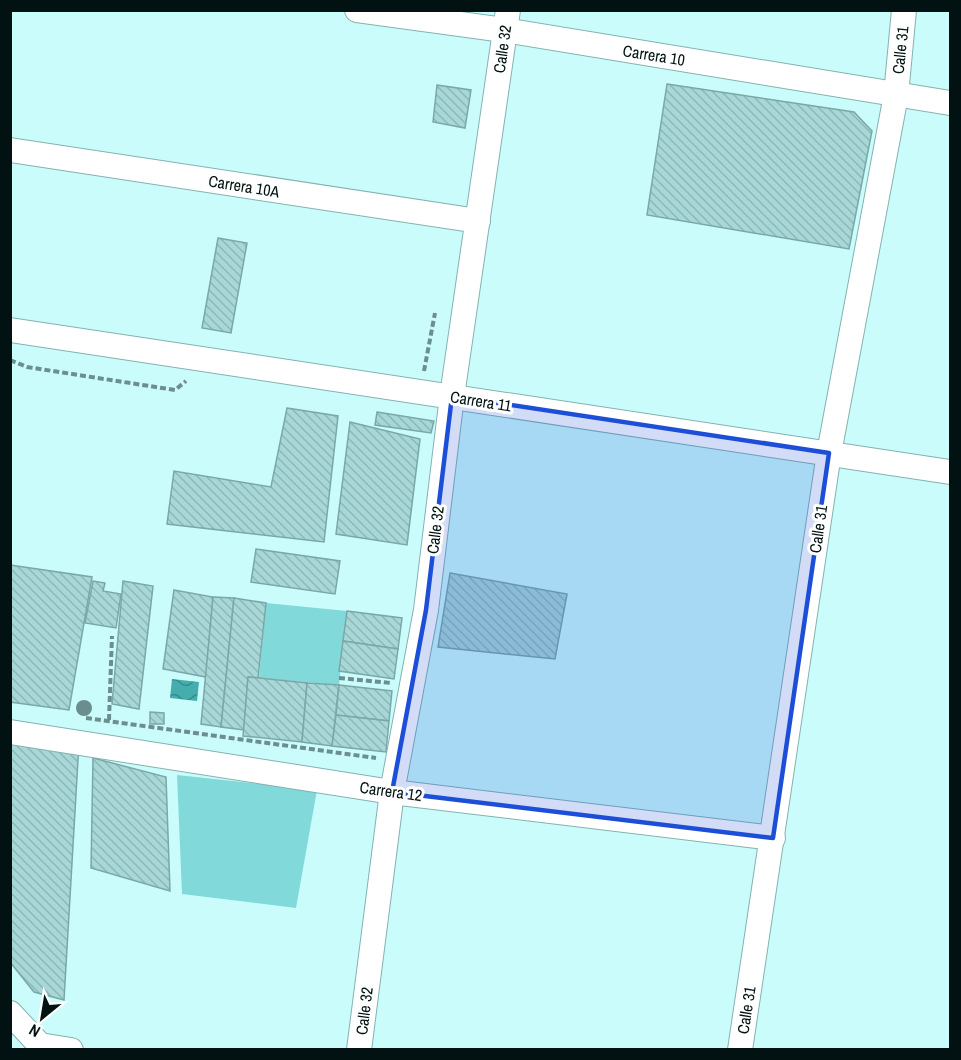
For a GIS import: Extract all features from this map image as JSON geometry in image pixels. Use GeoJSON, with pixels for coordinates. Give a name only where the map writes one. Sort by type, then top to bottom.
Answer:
{"type":"FeatureCollection","features":[{"type":"Feature","properties":{"kind":"street","name":"Carrera 10"},"geometry":{"type":"LineString","coordinates":[[357,10],[506,20],[896,95],[951,103]]}},
{"type":"Feature","properties":{"kind":"street","name":"Calle 31"},"geometry":{"type":"LineString","coordinates":[[740,1050],[829,453],[896,95],[904,10]]}},
{"type":"Feature","properties":{"kind":"street","name":"Calle 32"},"geometry":{"type":"LineString","coordinates":[[359,1050],[392,792],[426,610],[452,396],[506,20]]}},
{"type":"Feature","properties":{"kind":"street","name":"Carrera 10A"},"geometry":{"type":"LineString","coordinates":[[10,150],[478,221]]}},
{"type":"Feature","properties":{"kind":"street","name":"Carrera 11"},"geometry":{"type":"LineString","coordinates":[[10,330],[951,472]]}},
{"type":"Feature","properties":{"kind":"street","name":"Carrera 12"},"geometry":{"type":"LineString","coordinates":[[10,732],[392,792],[773,838]]}},
{"type":"Feature","properties":{"kind":"street"},"geometry":{"type":"LineString","coordinates":[[10,1012],[40,1045],[71,1050]]}},
{"type":"Feature","properties":{"kind":"path"},"geometry":{"type":"LineString","coordinates":[[412,370],[423,372],[435,313]]}},
{"type":"Feature","properties":{"kind":"path"},"geometry":{"type":"LineString","coordinates":[[10,360],[27,366],[175,390],[185,380],[196,382]]}},
{"type":"Feature","properties":{"kind":"path"},"geometry":{"type":"LineString","coordinates":[[109,720],[112,636]]}},
{"type":"Feature","properties":{"kind":"path"},"geometry":{"type":"LineString","coordinates":[[339,678],[397,684]]}},
{"type":"Feature","properties":{"kind":"path"},"geometry":{"type":"LineString","coordinates":[[76,717],[387,759]]}},
{"type":"Feature","properties":{"kind":"highlighted area"},"geometry":{"type":"Polygon","coordinates":[[[452,396],[829,453],[773,838],[392,792],[426,610],[452,396]]]}},
{"type":"Feature","properties":{"kind":"shaded area"},"geometry":{"type":"Polygon","coordinates":[[[266,603],[347,611],[339,685],[259,678],[266,603]]]}},
{"type":"Feature","properties":{"kind":"shaded area"},"geometry":{"type":"Polygon","coordinates":[[[177,775],[317,790],[296,908],[182,894],[177,775]]]}},
{"type":"Feature","properties":{"kind":"water"},"geometry":{"type":"Polygon","coordinates":[[[172,679],[199,682],[197,701],[170,698],[172,679]]]}},
{"type":"Feature","properties":{"kind":"building"},"geometry":{"type":"Polygon","coordinates":[[[667,84],[854,112],[872,131],[849,249],[647,215],[667,84]]]}},
{"type":"Feature","properties":{"kind":"building"},"geometry":{"type":"Polygon","coordinates":[[[437,85],[471,90],[465,128],[433,122],[437,85]]]}},
{"type":"Feature","properties":{"kind":"building"},"geometry":{"type":"Polygon","coordinates":[[[218,238],[247,243],[231,333],[202,328],[218,238]]]}},
{"type":"Feature","properties":{"kind":"building"},"geometry":{"type":"Polygon","coordinates":[[[287,408],[338,416],[324,542],[167,524],[174,471],[271,487],[287,408]]]}},
{"type":"Feature","properties":{"kind":"building"},"geometry":{"type":"Polygon","coordinates":[[[377,412],[434,421],[431,433],[375,425],[377,412]]]}},
{"type":"Feature","properties":{"kind":"building"},"geometry":{"type":"Polygon","coordinates":[[[350,422],[420,439],[407,545],[336,534],[350,422]]]}},
{"type":"Feature","properties":{"kind":"building"},"geometry":{"type":"Polygon","coordinates":[[[256,549],[340,561],[335,594],[251,582],[256,549]]]}},
{"type":"Feature","properties":{"kind":"building"},"geometry":{"type":"Polygon","coordinates":[[[10,565],[92,577],[69,710],[10,702],[10,565]]]}},
{"type":"Feature","properties":{"kind":"building"},"geometry":{"type":"Polygon","coordinates":[[[450,573],[567,594],[555,659],[438,647],[450,573]]]}},
{"type":"Feature","properties":{"kind":"building"},"geometry":{"type":"Polygon","coordinates":[[[93,581],[105,583],[103,591],[121,594],[116,628],[85,623],[93,581]]]}},
{"type":"Feature","properties":{"kind":"building"},"geometry":{"type":"Polygon","coordinates":[[[123,581],[153,586],[139,709],[112,704],[123,581]]]}},
{"type":"Feature","properties":{"kind":"building"},"geometry":{"type":"Polygon","coordinates":[[[174,590],[213,597],[206,677],[163,669],[174,590]]]}},
{"type":"Feature","properties":{"kind":"building"},"geometry":{"type":"Polygon","coordinates":[[[213,597],[234,598],[221,727],[201,724],[213,597]]]}},
{"type":"Feature","properties":{"kind":"building"},"geometry":{"type":"Polygon","coordinates":[[[234,598],[266,603],[258,678],[248,677],[244,730],[221,727],[234,598]]]}},
{"type":"Feature","properties":{"kind":"building"},"geometry":{"type":"Polygon","coordinates":[[[347,611],[402,618],[398,649],[343,641],[347,611]]]}},
{"type":"Feature","properties":{"kind":"building"},"geometry":{"type":"Polygon","coordinates":[[[343,641],[398,649],[394,679],[339,671],[343,641]]]}},
{"type":"Feature","properties":{"kind":"building"},"geometry":{"type":"Polygon","coordinates":[[[248,677],[307,683],[302,742],[243,736],[248,677]]]}},
{"type":"Feature","properties":{"kind":"building"},"geometry":{"type":"Polygon","coordinates":[[[307,683],[339,685],[332,746],[302,742],[307,683]]]}},
{"type":"Feature","properties":{"kind":"building"},"geometry":{"type":"Polygon","coordinates":[[[339,685],[392,691],[389,721],[336,715],[339,685]]]}},
{"type":"Feature","properties":{"kind":"building"},"geometry":{"type":"Polygon","coordinates":[[[150,712],[164,713],[164,724],[150,724],[150,712]]]}},
{"type":"Feature","properties":{"kind":"building"},"geometry":{"type":"Polygon","coordinates":[[[336,715],[389,721],[386,752],[332,746],[336,715]]]}},
{"type":"Feature","properties":{"kind":"building"},"geometry":{"type":"Polygon","coordinates":[[[10,732],[79,743],[64,1000],[34,992],[10,962],[10,732]]]}},
{"type":"Feature","properties":{"kind":"building"},"geometry":{"type":"Polygon","coordinates":[[[93,758],[166,777],[170,891],[91,868],[93,758]]]}}]}
